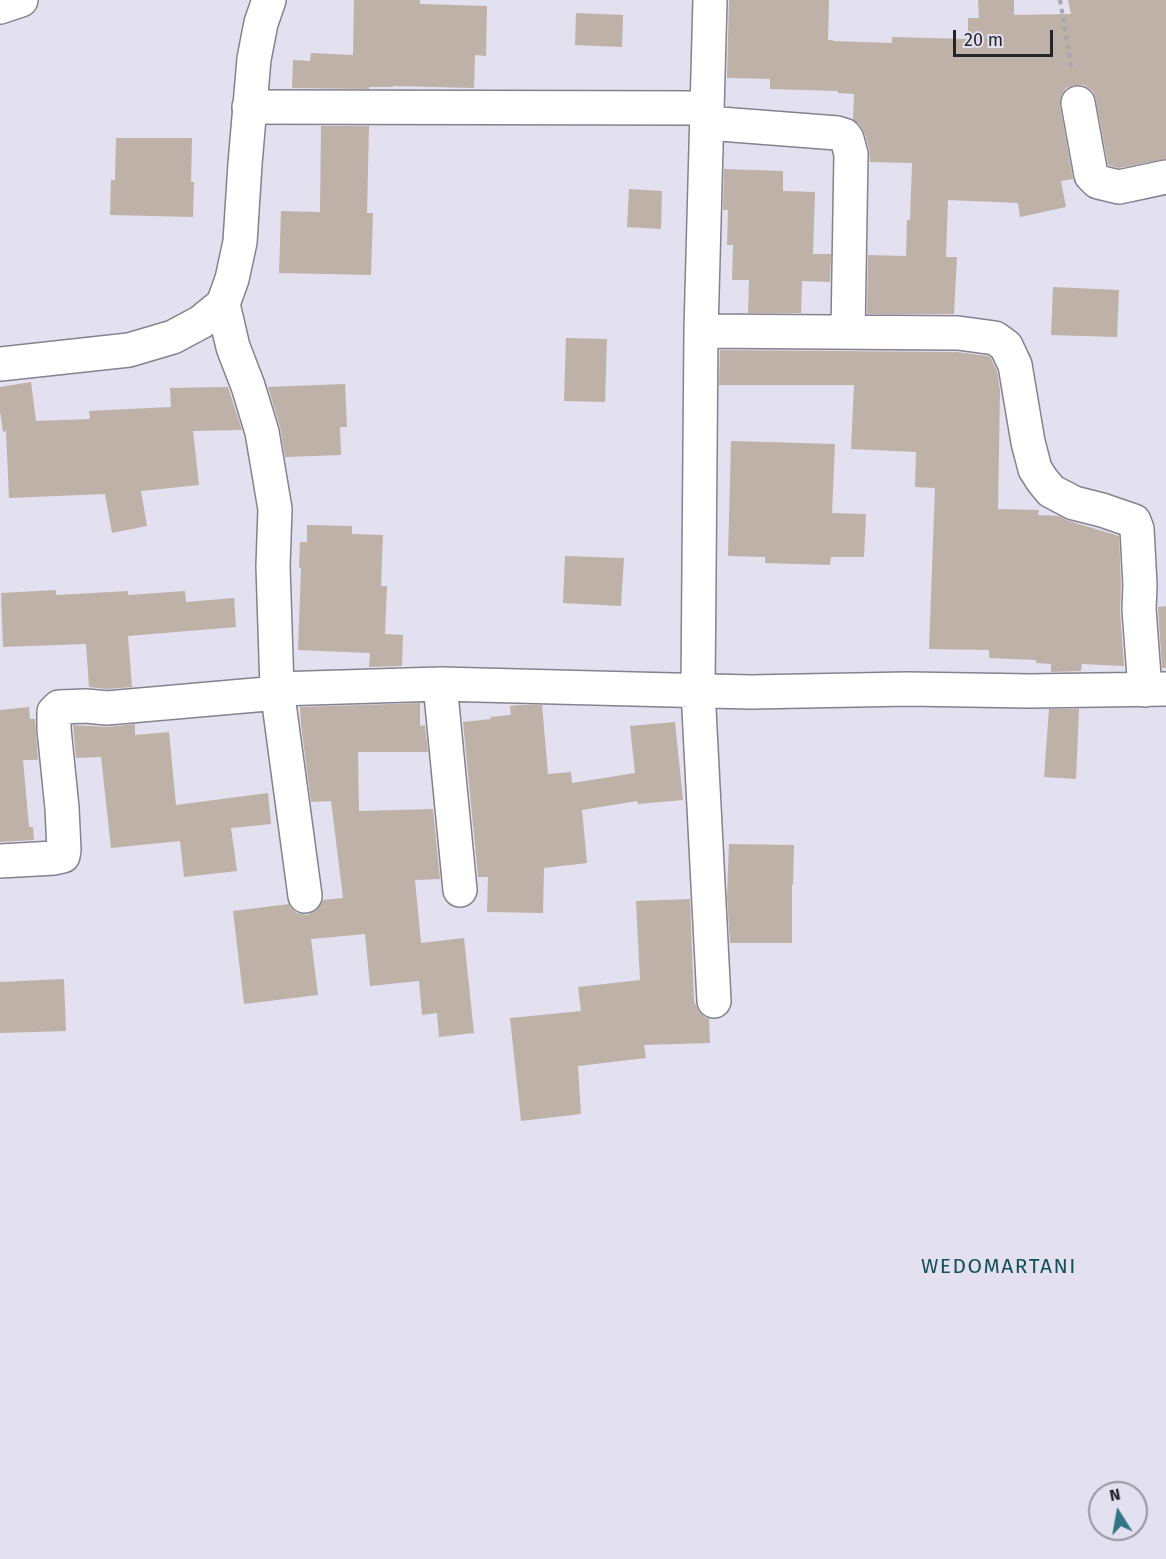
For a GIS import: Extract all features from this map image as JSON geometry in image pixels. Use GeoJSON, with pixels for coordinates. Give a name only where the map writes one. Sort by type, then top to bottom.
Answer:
{"type":"FeatureCollection","features":[{"type":"Feature","properties":{"kind":"street"},"geometry":{"type":"LineString","coordinates":[[0,7],[21,0]]}},
{"type":"Feature","properties":{"kind":"street"},"geometry":{"type":"LineString","coordinates":[[0,364],[129,351],[173,338],[201,322],[223,304],[232,279],[240,242],[249,107],[261,22],[269,0]]}},
{"type":"Feature","properties":{"kind":"street"},"geometry":{"type":"LineString","coordinates":[[710,0],[700,331],[698,690],[714,1001]]}},
{"type":"Feature","properties":{"kind":"street"},"geometry":{"type":"LineString","coordinates":[[1078,103],[1090,175],[1098,182],[1119,187],[1166,177]]}},
{"type":"Feature","properties":{"kind":"street"},"geometry":{"type":"LineString","coordinates":[[249,107],[707,116],[844,135],[851,154],[848,332]]}},
{"type":"Feature","properties":{"kind":"street"},"geometry":{"type":"LineString","coordinates":[[223,304],[233,347],[262,432],[274,500],[273,587],[278,691],[305,896]]}},
{"type":"Feature","properties":{"kind":"street"},"geometry":{"type":"LineString","coordinates":[[0,861],[63,856],[62,808],[54,729],[54,712],[59,706],[107,708],[278,691],[440,684],[750,692],[908,689],[1030,691],[1155,689],[1139,609],[1137,529],[1134,521],[1074,502],[1051,490],[1042,480],[1035,469],[1028,442],[1015,364],[1006,346],[995,338],[958,333],[700,331]]}},
{"type":"Feature","properties":{"kind":"street"},"geometry":{"type":"LineString","coordinates":[[440,684],[460,890]]}},
{"type":"Feature","properties":{"kind":"path"},"geometry":{"type":"LineString","coordinates":[[1060,0],[1078,103]]}},
{"type":"Feature","properties":{"kind":"building"},"geometry":{"type":"Polygon","coordinates":[[[354,0],[420,0],[420,4],[487,6],[486,56],[475,55],[474,88],[393,86],[369,87],[369,89],[292,88],[293,60],[310,61],[311,53],[353,55],[354,0]]]}},
{"type":"Feature","properties":{"kind":"building"},"geometry":{"type":"Polygon","coordinates":[[[729,0],[829,0],[828,40],[892,43],[892,37],[968,39],[968,18],[979,18],[978,0],[1014,0],[1014,15],[1071,14],[1068,0],[1166,0],[1166,159],[1119,168],[1108,165],[1093,91],[1084,85],[1066,88],[1061,96],[1060,106],[1073,179],[1061,181],[1066,207],[1020,217],[1018,203],[948,200],[946,257],[957,257],[954,314],[867,314],[868,255],[906,256],[912,163],[870,162],[865,134],[859,124],[853,120],[854,94],[838,93],[838,91],[770,89],[770,79],[727,78],[729,0]]]}},
{"type":"Feature","properties":{"kind":"building"},"geometry":{"type":"Polygon","coordinates":[[[576,13],[623,15],[622,47],[575,45],[576,13]]]}},
{"type":"Feature","properties":{"kind":"building"},"geometry":{"type":"Polygon","coordinates":[[[321,126],[369,126],[367,213],[373,213],[371,275],[279,273],[281,211],[320,212],[321,126]]]}},
{"type":"Feature","properties":{"kind":"building"},"geometry":{"type":"Polygon","coordinates":[[[116,138],[192,138],[193,217],[110,215],[111,180],[115,180],[116,138]]]}},
{"type":"Feature","properties":{"kind":"building"},"geometry":{"type":"Polygon","coordinates":[[[724,169],[783,171],[783,191],[815,192],[813,254],[831,254],[830,282],[802,281],[801,313],[748,313],[749,280],[732,280],[733,245],[727,245],[728,210],[723,210],[724,169]]]}},
{"type":"Feature","properties":{"kind":"building"},"geometry":{"type":"Polygon","coordinates":[[[629,189],[662,191],[661,229],[627,227],[629,189]]]}},
{"type":"Feature","properties":{"kind":"building"},"geometry":{"type":"Polygon","coordinates":[[[1053,287],[1119,290],[1117,337],[1051,335],[1053,287]]]}},
{"type":"Feature","properties":{"kind":"building"},"geometry":{"type":"Polygon","coordinates":[[[566,338],[607,339],[605,402],[564,401],[566,338]]]}},
{"type":"Feature","properties":{"kind":"building"},"geometry":{"type":"Polygon","coordinates":[[[720,350],[957,352],[991,358],[997,371],[1000,390],[998,509],[1039,510],[1038,515],[1059,516],[1119,536],[1120,610],[1124,666],[1082,664],[1081,671],[1051,672],[1051,664],[1036,663],[1036,660],[989,658],[989,650],[929,649],[935,488],[915,487],[916,452],[851,449],[854,385],[719,385],[720,350]]]}},
{"type":"Feature","properties":{"kind":"building"},"geometry":{"type":"Polygon","coordinates":[[[31,382],[36,421],[90,419],[89,411],[171,407],[170,388],[228,387],[242,430],[193,431],[199,485],[141,491],[147,526],[112,533],[105,494],[9,498],[6,431],[3,432],[0,411],[0,387],[31,382]]]}},
{"type":"Feature","properties":{"kind":"building"},"geometry":{"type":"Polygon","coordinates":[[[345,384],[347,427],[340,427],[341,455],[285,457],[280,427],[268,387],[345,384]]]}},
{"type":"Feature","properties":{"kind":"building"},"geometry":{"type":"Polygon","coordinates":[[[731,441],[835,444],[832,513],[866,514],[864,557],[831,557],[830,565],[765,563],[765,557],[728,556],[731,441]]]}},
{"type":"Feature","properties":{"kind":"building"},"geometry":{"type":"Polygon","coordinates":[[[307,525],[352,526],[352,534],[383,535],[381,586],[387,586],[385,634],[403,635],[402,666],[369,667],[370,653],[298,650],[300,542],[307,542],[307,525]]]}},
{"type":"Feature","properties":{"kind":"building"},"geometry":{"type":"Polygon","coordinates":[[[565,556],[624,558],[621,606],[563,603],[565,556]]]}},
{"type":"Feature","properties":{"kind":"building"},"geometry":{"type":"Polygon","coordinates":[[[56,590],[56,595],[128,591],[128,595],[185,591],[186,602],[234,598],[236,627],[128,636],[132,687],[107,689],[89,687],[86,644],[3,647],[1,593],[56,590]]]}},
{"type":"Feature","properties":{"kind":"building"},"geometry":{"type":"Polygon","coordinates":[[[1166,606],[1166,668],[1162,668],[1158,607],[1166,606]]]}},
{"type":"Feature","properties":{"kind":"building"},"geometry":{"type":"Polygon","coordinates":[[[420,703],[420,726],[425,725],[428,752],[358,752],[359,811],[433,809],[440,879],[415,880],[421,943],[464,938],[474,1033],[439,1037],[437,1013],[422,1015],[419,981],[370,986],[365,934],[311,939],[318,995],[244,1004],[233,911],[289,904],[297,913],[307,915],[317,910],[323,900],[343,898],[331,801],[311,802],[300,707],[420,703]]]}},
{"type":"Feature","properties":{"kind":"building"},"geometry":{"type":"Polygon","coordinates":[[[542,705],[548,774],[571,772],[572,783],[635,773],[630,726],[675,722],[683,800],[638,804],[637,801],[582,810],[587,863],[544,868],[543,913],[487,912],[488,877],[478,877],[463,722],[511,715],[510,706],[542,705]]]}},
{"type":"Feature","properties":{"kind":"building"},"geometry":{"type":"Polygon","coordinates":[[[29,707],[30,719],[35,719],[38,760],[23,760],[29,827],[33,827],[34,840],[0,842],[0,710],[29,707]]]}},
{"type":"Feature","properties":{"kind":"building"},"geometry":{"type":"Polygon","coordinates":[[[1049,709],[1079,709],[1076,779],[1044,777],[1049,709]]]}},
{"type":"Feature","properties":{"kind":"building"},"geometry":{"type":"Polygon","coordinates":[[[135,724],[135,735],[169,732],[176,805],[268,793],[271,824],[231,828],[237,871],[184,877],[180,841],[111,848],[101,757],[76,758],[73,725],[108,727],[135,724]]]}},
{"type":"Feature","properties":{"kind":"building"},"geometry":{"type":"Polygon","coordinates":[[[729,844],[794,845],[792,943],[730,943],[727,897],[729,844]]]}},
{"type":"Feature","properties":{"kind":"building"},"geometry":{"type":"Polygon","coordinates":[[[690,899],[694,1001],[699,1012],[709,1019],[710,1043],[644,1045],[646,1058],[578,1066],[581,1114],[521,1121],[510,1018],[581,1011],[578,987],[640,980],[636,901],[690,899]]]}},
{"type":"Feature","properties":{"kind":"building"},"geometry":{"type":"Polygon","coordinates":[[[64,979],[66,1031],[0,1033],[0,982],[64,979]]]}},
{"type":"Feature","properties":{"kind":"district","name":"WEDOMARTANI"},"geometry":{"type":"Point","coordinates":[999,1267]}}]}
